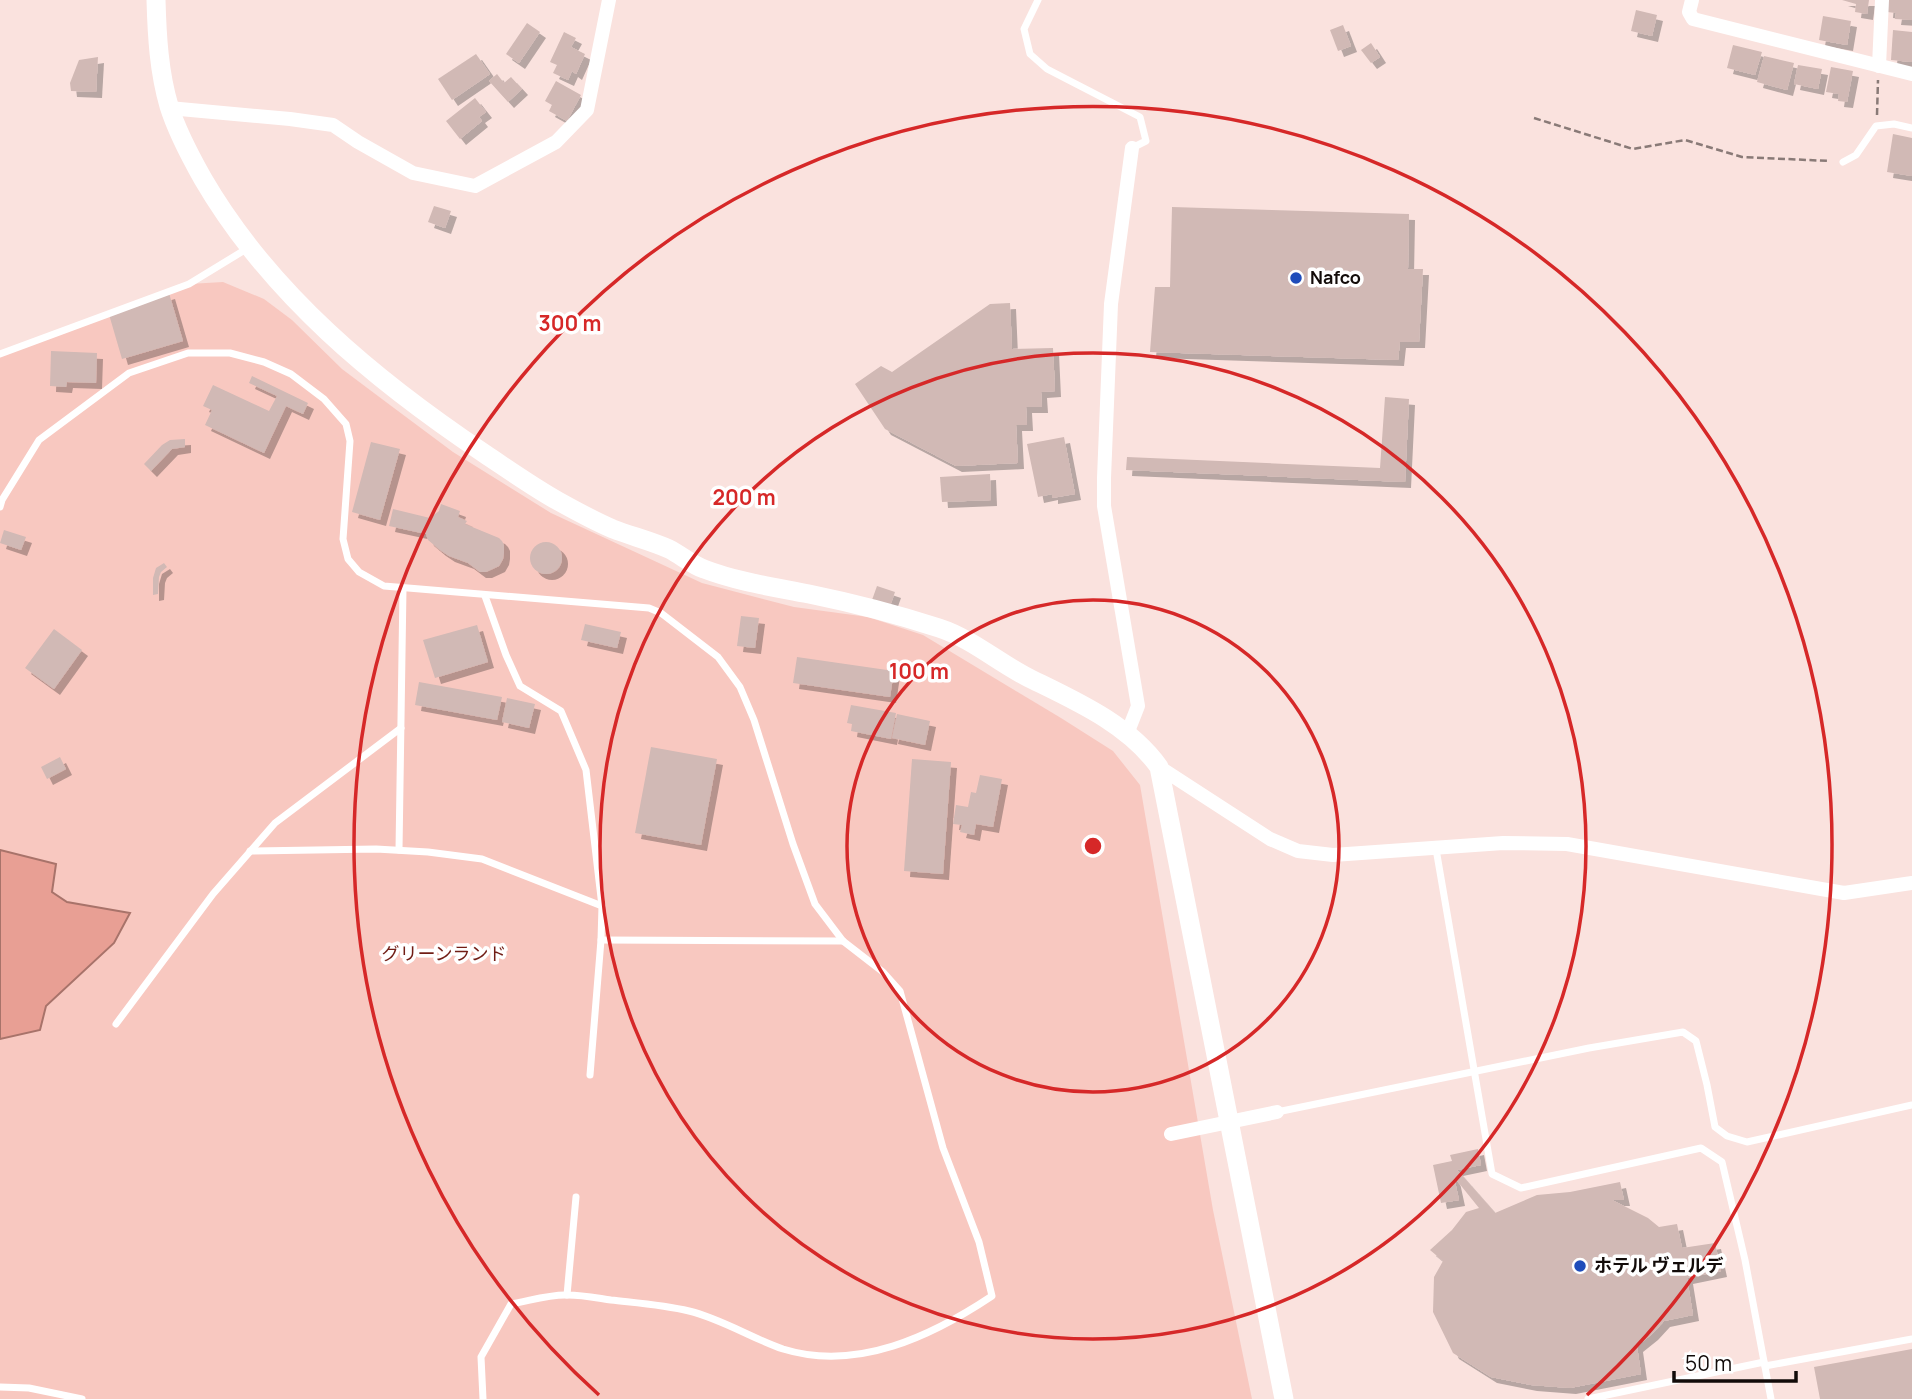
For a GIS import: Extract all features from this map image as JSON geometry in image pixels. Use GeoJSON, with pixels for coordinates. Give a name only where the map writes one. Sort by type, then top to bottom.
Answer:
{"type":"FeatureCollection","features":[{"type":"Feature","properties":{"kind":"street"},"geometry":{"type":"LineString","coordinates":[[156,0],[160,74],[169,108],[187,150],[248,248],[285,290],[346,349],[404,397],[557,501],[612,528],[669,549],[701,568],[730,577],[857,604],[944,629],[1019,674],[1081,703],[1127,734],[1150,754],[1159,766],[1270,839],[1298,851],[1333,855],[1503,843],[1567,844],[1844,893],[1912,883]]}},
{"type":"Feature","properties":{"kind":"street"},"geometry":{"type":"LineString","coordinates":[[169,108],[333,125],[413,173],[475,186],[556,142],[587,110],[609,0]]}},
{"type":"Feature","properties":{"kind":"street"},"geometry":{"type":"LineString","coordinates":[[1692,0],[1689,12],[1693,19],[1912,74]]}},
{"type":"Feature","properties":{"kind":"street"},"geometry":{"type":"LineString","coordinates":[[1878,66],[1882,0]]}},
{"type":"Feature","properties":{"kind":"street"},"geometry":{"type":"LineString","coordinates":[[1127,734],[1138,706],[1104,506],[1104,478],[1111,304],[1132,148]]}},
{"type":"Feature","properties":{"kind":"street"},"geometry":{"type":"LineString","coordinates":[[1159,766],[1284,1399]]}},
{"type":"Feature","properties":{"kind":"street"},"geometry":{"type":"LineString","coordinates":[[1171,1134],[1277,1112]]}},
{"type":"Feature","properties":{"kind":"lane"},"geometry":{"type":"LineString","coordinates":[[1038,0],[1024,29],[1030,54],[1047,69],[1140,117],[1146,141],[1132,148]]}},
{"type":"Feature","properties":{"kind":"lane"},"geometry":{"type":"LineString","coordinates":[[1843,162],[1856,155],[1876,126],[1894,124],[1912,128]]}},
{"type":"Feature","properties":{"kind":"lane"},"geometry":{"type":"LineString","coordinates":[[0,354],[189,284],[248,248]]}},
{"type":"Feature","properties":{"kind":"lane"},"geometry":{"type":"LineString","coordinates":[[0,507],[39,440],[129,373],[188,353],[230,353],[264,362],[291,374],[324,399],[346,424],[351,441],[343,539],[348,559],[359,572],[384,586],[649,608],[661,613],[718,657],[740,687],[754,719],[793,844],[815,904],[843,941],[883,972],[900,991],[943,1148],[979,1242],[992,1296],[959,1318],[914,1339],[873,1352],[849,1356],[816,1356],[784,1349],[692,1312],[650,1304],[567,1295],[510,1304],[481,1357],[483,1399]]}},
{"type":"Feature","properties":{"kind":"lane"},"geometry":{"type":"LineString","coordinates":[[399,850],[403,588]]}},
{"type":"Feature","properties":{"kind":"lane"},"geometry":{"type":"LineString","coordinates":[[485,596],[520,686],[561,711],[586,769],[602,906],[590,1075]]}},
{"type":"Feature","properties":{"kind":"lane"},"geometry":{"type":"LineString","coordinates":[[116,1024],[213,894],[275,822],[401,728]]}},
{"type":"Feature","properties":{"kind":"lane"},"geometry":{"type":"LineString","coordinates":[[1436,849],[1492,1174],[1521,1188],[1700,1148],[1722,1162],[1745,1260],[1771,1399]]}},
{"type":"Feature","properties":{"kind":"lane"},"geometry":{"type":"LineString","coordinates":[[250,851],[399,850],[482,859],[602,906]]}},
{"type":"Feature","properties":{"kind":"lane"},"geometry":{"type":"LineString","coordinates":[[601,940],[843,941]]}},
{"type":"Feature","properties":{"kind":"lane"},"geometry":{"type":"LineString","coordinates":[[1277,1112],[1589,1048],[1683,1032],[1696,1041],[1715,1128],[1727,1136],[1747,1142],[1912,1105]]}},
{"type":"Feature","properties":{"kind":"lane"},"geometry":{"type":"LineString","coordinates":[[567,1295],[576,1197]]}},
{"type":"Feature","properties":{"kind":"lane"},"geometry":{"type":"LineString","coordinates":[[1588,1399],[1765,1364],[1912,1339]]}},
{"type":"Feature","properties":{"kind":"lane"},"geometry":{"type":"LineString","coordinates":[[0,1387],[29,1388],[82,1399]]}},
{"type":"Feature","properties":{"kind":"path"},"geometry":{"type":"LineString","coordinates":[[1876,126],[1878,66]]}},
{"type":"Feature","properties":{"kind":"path"},"geometry":{"type":"LineString","coordinates":[[1534,118],[1633,149],[1685,140],[1742,157],[1843,162]]}},
{"type":"Feature","properties":{"kind":"green space","name":"グリーンランド"},"geometry":{"type":"Polygon","coordinates":[[[223,282],[264,299],[292,320],[342,369],[453,452],[551,513],[702,583],[794,607],[868,617],[923,635],[1113,751],[1140,785],[1213,1210],[1252,1399],[0,1399],[0,354],[189,284],[223,282]]]}},
{"type":"Feature","properties":{"kind":"shaded area"},"geometry":{"type":"Polygon","coordinates":[[[0,850],[56,864],[52,892],[67,902],[130,913],[114,943],[46,1006],[40,1030],[0,1039],[0,850]]]}},
{"type":"Feature","properties":{"kind":"building"},"geometry":{"type":"Polygon","coordinates":[[[1842,0],[1869,0],[1867,14],[1855,12],[1856,4],[1842,0]]]}},
{"type":"Feature","properties":{"kind":"building"},"geometry":{"type":"Polygon","coordinates":[[[1888,0],[1912,0],[1912,20],[1895,19],[1896,13],[1887,12],[1888,0]]]}},
{"type":"Feature","properties":{"kind":"building"},"geometry":{"type":"Polygon","coordinates":[[[1636,10],[1657,15],[1652,36],[1631,31],[1636,10]]]}},
{"type":"Feature","properties":{"kind":"building"},"geometry":{"type":"Polygon","coordinates":[[[1823,16],[1851,21],[1847,45],[1819,40],[1823,16]]]}},
{"type":"Feature","properties":{"kind":"building"},"geometry":{"type":"Polygon","coordinates":[[[527,23],[540,32],[519,63],[506,54],[527,23]]]}},
{"type":"Feature","properties":{"kind":"building"},"geometry":{"type":"Polygon","coordinates":[[[1343,25],[1351,46],[1338,51],[1330,30],[1343,25]]]}},
{"type":"Feature","properties":{"kind":"building"},"geometry":{"type":"Polygon","coordinates":[[[1893,30],[1912,32],[1912,62],[1891,60],[1893,30]]]}},
{"type":"Feature","properties":{"kind":"building"},"geometry":{"type":"Polygon","coordinates":[[[564,32],[576,38],[571,47],[585,54],[576,74],[572,71],[568,80],[553,73],[557,65],[550,62],[564,32]]]}},
{"type":"Feature","properties":{"kind":"building"},"geometry":{"type":"Polygon","coordinates":[[[1371,43],[1380,57],[1371,63],[1361,50],[1371,43]]]}},
{"type":"Feature","properties":{"kind":"building"},"geometry":{"type":"Polygon","coordinates":[[[1733,45],[1762,52],[1755,75],[1727,68],[1733,45]]]}},
{"type":"Feature","properties":{"kind":"building"},"geometry":{"type":"Polygon","coordinates":[[[476,54],[490,74],[452,100],[438,79],[476,54]]]}},
{"type":"Feature","properties":{"kind":"building"},"geometry":{"type":"Polygon","coordinates":[[[1764,56],[1794,63],[1787,90],[1757,82],[1764,56]]]}},
{"type":"Feature","properties":{"kind":"building"},"geometry":{"type":"Polygon","coordinates":[[[98,57],[96,92],[71,91],[70,83],[79,60],[98,57]]]}},
{"type":"Feature","properties":{"kind":"building"},"geometry":{"type":"Polygon","coordinates":[[[1798,65],[1822,69],[1818,89],[1794,84],[1798,65]]]}},
{"type":"Feature","properties":{"kind":"building"},"geometry":{"type":"Polygon","coordinates":[[[1831,67],[1853,71],[1847,102],[1838,101],[1839,94],[1826,92],[1831,67]]]}},
{"type":"Feature","properties":{"kind":"building"},"geometry":{"type":"Polygon","coordinates":[[[497,74],[504,83],[511,77],[522,89],[508,102],[489,81],[497,74]]]}},
{"type":"Feature","properties":{"kind":"building"},"geometry":{"type":"Polygon","coordinates":[[[556,81],[581,95],[567,121],[549,111],[552,105],[545,101],[556,81]]]}},
{"type":"Feature","properties":{"kind":"building"},"geometry":{"type":"Polygon","coordinates":[[[475,98],[486,112],[479,117],[482,121],[460,139],[446,121],[475,98]]]}},
{"type":"Feature","properties":{"kind":"building"},"geometry":{"type":"Polygon","coordinates":[[[1893,134],[1912,138],[1912,176],[1887,172],[1893,134]]]}},
{"type":"Feature","properties":{"kind":"building"},"geometry":{"type":"Polygon","coordinates":[[[434,206],[451,211],[445,228],[428,222],[434,206]]]}},
{"type":"Feature","properties":{"kind":"building","name":"Nafco"},"geometry":{"type":"Polygon","coordinates":[[[1172,207],[1409,214],[1408,269],[1423,269],[1419,342],[1400,342],[1398,360],[1150,352],[1155,287],[1170,287],[1172,207]]]}},
{"type":"Feature","properties":{"kind":"building"},"geometry":{"type":"Polygon","coordinates":[[[169,293],[183,341],[122,359],[108,311],[169,293]]]}},
{"type":"Feature","properties":{"kind":"building"},"geometry":{"type":"Polygon","coordinates":[[[1010,303],[1012,349],[1053,348],[1055,391],[1041,392],[1042,407],[1026,407],[1027,425],[1016,425],[1018,463],[956,466],[885,429],[855,384],[881,366],[892,372],[990,304],[1010,303]]]}},
{"type":"Feature","properties":{"kind":"building"},"geometry":{"type":"Polygon","coordinates":[[[51,351],[97,353],[96,383],[67,382],[66,387],[50,386],[51,351]]]}},
{"type":"Feature","properties":{"kind":"building"},"geometry":{"type":"Polygon","coordinates":[[[252,376],[308,403],[303,414],[286,406],[264,453],[205,425],[212,410],[203,406],[213,385],[269,411],[277,396],[249,383],[252,376]]]}},
{"type":"Feature","properties":{"kind":"building"},"geometry":{"type":"Polygon","coordinates":[[[1385,397],[1409,399],[1405,482],[1126,470],[1127,457],[1380,468],[1385,397]]]}},
{"type":"Feature","properties":{"kind":"building"},"geometry":{"type":"Polygon","coordinates":[[[1064,437],[1075,494],[1052,498],[1052,494],[1038,497],[1027,444],[1064,437]]]}},
{"type":"Feature","properties":{"kind":"building"},"geometry":{"type":"Polygon","coordinates":[[[185,439],[185,447],[172,449],[151,471],[144,464],[170,440],[185,439]]]}},
{"type":"Feature","properties":{"kind":"building"},"geometry":{"type":"Polygon","coordinates":[[[371,442],[400,449],[380,520],[352,512],[371,442]]]}},
{"type":"Feature","properties":{"kind":"building"},"geometry":{"type":"Polygon","coordinates":[[[990,474],[991,500],[942,502],[940,477],[990,474]]]}},
{"type":"Feature","properties":{"kind":"building"},"geometry":{"type":"Polygon","coordinates":[[[441,504],[460,511],[458,517],[467,521],[465,524],[502,541],[504,553],[499,566],[480,572],[468,563],[440,550],[428,540],[426,534],[389,526],[393,509],[430,518],[439,511],[441,504]]]}},
{"type":"Feature","properties":{"kind":"building"},"geometry":{"type":"Polygon","coordinates":[[[4,530],[26,537],[21,550],[0,543],[4,530]]]}},
{"type":"Feature","properties":{"kind":"building"},"geometry":{"type":"Polygon","coordinates":[[[546,542],[557,547],[562,558],[557,569],[546,574],[535,569],[530,558],[535,547],[546,542]]]}},
{"type":"Feature","properties":{"kind":"building"},"geometry":{"type":"Polygon","coordinates":[[[164,563],[167,567],[159,577],[158,594],[153,595],[156,568],[164,563]]]}},
{"type":"Feature","properties":{"kind":"building"},"geometry":{"type":"Polygon","coordinates":[[[877,586],[895,592],[890,606],[872,600],[877,586]]]}},
{"type":"Feature","properties":{"kind":"building"},"geometry":{"type":"Polygon","coordinates":[[[741,616],[759,618],[755,648],[737,646],[741,616]]]}},
{"type":"Feature","properties":{"kind":"building"},"geometry":{"type":"Polygon","coordinates":[[[585,624],[621,632],[617,648],[581,640],[585,624]]]}},
{"type":"Feature","properties":{"kind":"building"},"geometry":{"type":"Polygon","coordinates":[[[477,625],[488,662],[435,678],[423,640],[477,625]]]}},
{"type":"Feature","properties":{"kind":"building"},"geometry":{"type":"Polygon","coordinates":[[[54,629],[82,650],[54,689],[25,668],[54,629]]]}},
{"type":"Feature","properties":{"kind":"building"},"geometry":{"type":"Polygon","coordinates":[[[797,657],[894,671],[890,697],[793,683],[797,657]]]}},
{"type":"Feature","properties":{"kind":"building"},"geometry":{"type":"Polygon","coordinates":[[[419,682],[502,697],[497,720],[415,705],[419,682]]]}},
{"type":"Feature","properties":{"kind":"building"},"geometry":{"type":"Polygon","coordinates":[[[507,698],[535,704],[529,728],[502,722],[507,698]]]}},
{"type":"Feature","properties":{"kind":"building"},"geometry":{"type":"Polygon","coordinates":[[[851,705],[896,713],[891,739],[851,731],[852,724],[847,723],[851,705]]]}},
{"type":"Feature","properties":{"kind":"building"},"geometry":{"type":"Polygon","coordinates":[[[897,714],[930,721],[925,745],[892,738],[897,714]]]}},
{"type":"Feature","properties":{"kind":"building"},"geometry":{"type":"Polygon","coordinates":[[[651,747],[717,759],[701,845],[635,833],[651,747]]]}},
{"type":"Feature","properties":{"kind":"building"},"geometry":{"type":"Polygon","coordinates":[[[60,757],[66,769],[47,779],[41,767],[60,757]]]}},
{"type":"Feature","properties":{"kind":"building"},"geometry":{"type":"Polygon","coordinates":[[[912,759],[951,762],[943,874],[904,871],[912,759]]]}},
{"type":"Feature","properties":{"kind":"building"},"geometry":{"type":"Polygon","coordinates":[[[980,775],[1002,779],[993,827],[976,824],[974,835],[960,832],[962,825],[953,824],[956,805],[968,807],[971,792],[976,793],[980,775]]]}},
{"type":"Feature","properties":{"kind":"building","name":"ホテル ヴェルデ"},"geometry":{"type":"Polygon","coordinates":[[[1478,1149],[1481,1165],[1457,1170],[1495,1213],[1537,1195],[1570,1192],[1620,1182],[1624,1200],[1612,1200],[1648,1218],[1659,1227],[1677,1224],[1682,1248],[1715,1243],[1721,1271],[1687,1278],[1693,1315],[1664,1321],[1637,1346],[1641,1374],[1570,1388],[1531,1385],[1491,1377],[1453,1353],[1433,1312],[1434,1277],[1443,1261],[1430,1250],[1452,1230],[1466,1212],[1479,1208],[1454,1177],[1459,1200],[1441,1203],[1433,1165],[1452,1161],[1450,1155],[1478,1149]]]}},
{"type":"Feature","properties":{"kind":"building"},"geometry":{"type":"Polygon","coordinates":[[[1912,1349],[1912,1399],[1820,1399],[1814,1367],[1912,1349]]]}},
{"type":"Feature","properties":{"kind":"place","name":"Nafco"},"geometry":{"type":"Point","coordinates":[1296,278]}},
{"type":"Feature","properties":{"kind":"place","name":"ホテル ヴェルデ"},"geometry":{"type":"Point","coordinates":[1580,1266]}}]}
